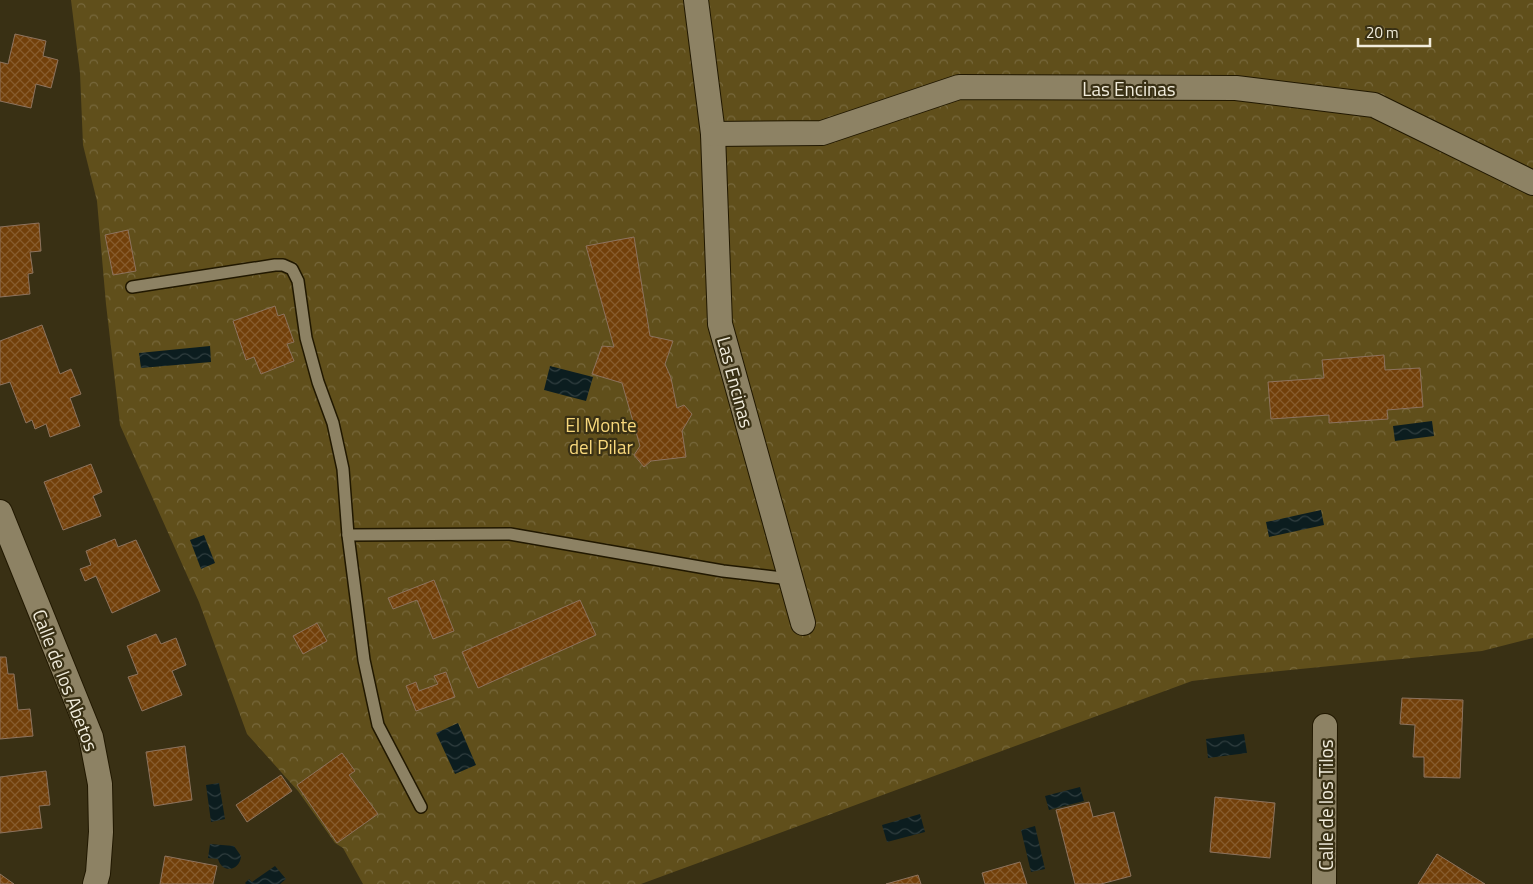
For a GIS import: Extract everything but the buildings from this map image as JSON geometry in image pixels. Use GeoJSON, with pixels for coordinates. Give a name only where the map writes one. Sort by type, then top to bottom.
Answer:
{"type":"FeatureCollection","features":[{"type":"Feature","properties":{"kind":"street","name":"Las Encinas"},"geometry":{"type":"LineString","coordinates":[[696,0],[713,134],[720,324],[803,623]]}},
{"type":"Feature","properties":{"kind":"street","name":"Las Encinas"},"geometry":{"type":"LineString","coordinates":[[713,134],[822,133],[959,87],[1236,88],[1374,104],[1533,183]]}},
{"type":"Feature","properties":{"kind":"street","name":"Calle de los Abetos"},"geometry":{"type":"LineString","coordinates":[[0,512],[91,736],[100,784],[101,832],[96,884]]}},
{"type":"Feature","properties":{"kind":"street","name":"Calle de los Tilos"},"geometry":{"type":"LineString","coordinates":[[1324,884],[1325,726]]}},
{"type":"Feature","properties":{"kind":"lane"},"geometry":{"type":"LineString","coordinates":[[132,287],[283,264],[292,269],[298,280],[306,338],[318,382],[333,422],[343,470],[348,535],[364,660],[378,725],[421,807]]}},
{"type":"Feature","properties":{"kind":"lane"},"geometry":{"type":"LineString","coordinates":[[348,535],[510,534],[723,571],[791,579]]}},
{"type":"Feature","properties":{"kind":"green space","name":"El Monte del Pilar"},"geometry":{"type":"Polygon","coordinates":[[[71,0],[1533,0],[1533,638],[1482,651],[1192,681],[641,884],[363,884],[343,848],[335,843],[298,791],[247,734],[199,602],[120,425],[106,304],[97,201],[83,145],[80,73],[71,0]]]}},
{"type":"Feature","properties":{"kind":"water"},"geometry":{"type":"Polygon","coordinates":[[[210,346],[211,362],[141,368],[139,353],[210,346]]]}},
{"type":"Feature","properties":{"kind":"water"},"geometry":{"type":"Polygon","coordinates":[[[550,366],[593,377],[586,401],[544,390],[550,366]]]}},
{"type":"Feature","properties":{"kind":"water"},"geometry":{"type":"Polygon","coordinates":[[[1432,421],[1434,436],[1395,441],[1393,426],[1432,421]]]}},
{"type":"Feature","properties":{"kind":"water"},"geometry":{"type":"Polygon","coordinates":[[[1321,510],[1324,525],[1269,537],[1266,522],[1321,510]]]}},
{"type":"Feature","properties":{"kind":"water"},"geometry":{"type":"Polygon","coordinates":[[[204,535],[215,563],[201,569],[190,540],[204,535]]]}},
{"type":"Feature","properties":{"kind":"water"},"geometry":{"type":"Polygon","coordinates":[[[458,723],[476,765],[455,774],[436,733],[458,723]]]}},
{"type":"Feature","properties":{"kind":"water"},"geometry":{"type":"Polygon","coordinates":[[[1244,734],[1247,753],[1208,758],[1206,739],[1244,734]]]}},
{"type":"Feature","properties":{"kind":"water"},"geometry":{"type":"Polygon","coordinates":[[[219,783],[225,819],[211,822],[206,785],[219,783]]]}},
{"type":"Feature","properties":{"kind":"water"},"geometry":{"type":"Polygon","coordinates":[[[1080,787],[1084,801],[1049,810],[1045,796],[1080,787]]]}},
{"type":"Feature","properties":{"kind":"water"},"geometry":{"type":"Polygon","coordinates":[[[920,814],[925,832],[887,842],[882,825],[920,814]]]}},
{"type":"Feature","properties":{"kind":"water"},"geometry":{"type":"Polygon","coordinates":[[[1035,826],[1045,869],[1031,872],[1021,830],[1035,826]]]}},
{"type":"Feature","properties":{"kind":"water"},"geometry":{"type":"Polygon","coordinates":[[[210,844],[234,846],[241,856],[238,865],[227,869],[220,864],[218,859],[208,858],[210,844]]]}},
{"type":"Feature","properties":{"kind":"water"},"geometry":{"type":"Polygon","coordinates":[[[275,866],[286,879],[280,884],[245,883],[249,879],[252,882],[275,866]]]}}]}
